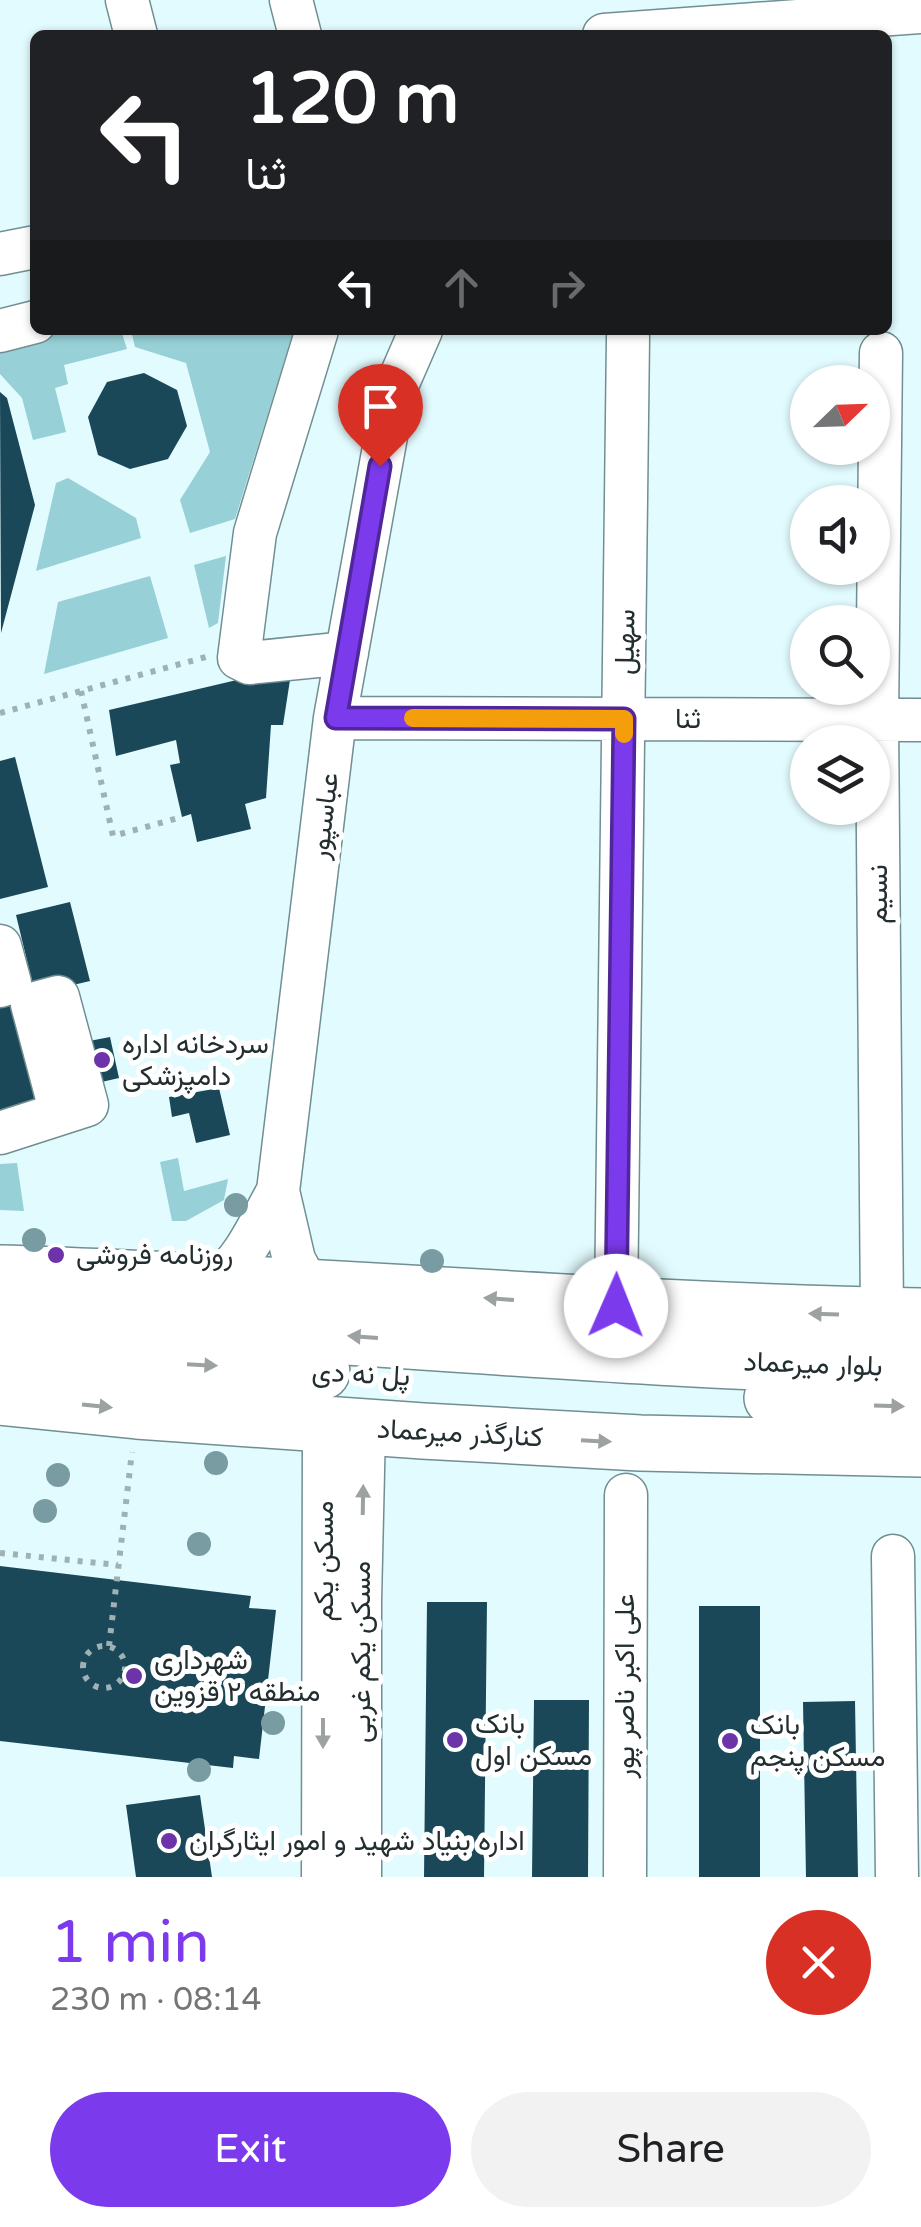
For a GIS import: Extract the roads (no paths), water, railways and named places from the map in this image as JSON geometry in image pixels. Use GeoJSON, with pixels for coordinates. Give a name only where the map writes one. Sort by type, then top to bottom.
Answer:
{"type":"FeatureCollection","features":[{"type":"Feature","properties":{"kind":"main road"},"geometry":{"type":"LineString","coordinates":[[0,1273],[616,1306],[901,1316]]}},
{"type":"Feature","properties":{"kind":"main road","name":"پل نه دی"},"geometry":{"type":"LineString","coordinates":[[0,1317],[165,1323],[714,1377]]}},
{"type":"Feature","properties":{"kind":"main road","name":"پل نه دی"},"geometry":{"type":"LineString","coordinates":[[1,1389],[203,1365],[714,1377]]}},
{"type":"Feature","properties":{"kind":"main road","name":"بلوار میرعماد"},"geometry":{"type":"LineString","coordinates":[[714,1377],[921,1367]]}},
{"type":"Feature","properties":{"kind":"main road","name":"بلوار میرعماد"},"geometry":{"type":"LineString","coordinates":[[714,1377],[882,1407],[921,1407]]}},
{"type":"Feature","properties":{"kind":"main road","name":"کنارگذر میرعماد"},"geometry":{"type":"LineString","coordinates":[[1,1389],[138,1411],[344,1426],[640,1443],[921,1448]]}},
{"type":"Feature","properties":{"kind":"street"},"geometry":{"type":"LineString","coordinates":[[127,0],[135,30]]}},
{"type":"Feature","properties":{"kind":"street"},"geometry":{"type":"LineString","coordinates":[[291,0],[299,30]]}},
{"type":"Feature","properties":{"kind":"street"},"geometry":{"type":"LineString","coordinates":[[589,30],[607,0]]}},
{"type":"Feature","properties":{"kind":"street"},"geometry":{"type":"LineString","coordinates":[[715,30],[921,12]]}},
{"type":"Feature","properties":{"kind":"street"},"geometry":{"type":"LineString","coordinates":[[0,254],[30,247]]}},
{"type":"Feature","properties":{"kind":"street"},"geometry":{"type":"LineString","coordinates":[[0,331],[30,323]]}},
{"type":"Feature","properties":{"kind":"street"},"geometry":{"type":"LineString","coordinates":[[315,335],[255,532],[239,658],[249,663],[347,653]]}},
{"type":"Feature","properties":{"kind":"street","name":"عباسپور"},"geometry":{"type":"LineString","coordinates":[[278,1191],[336,718],[394,392],[419,335]]}},
{"type":"Feature","properties":{"kind":"street","name":"سهیل"},"geometry":{"type":"LineString","coordinates":[[616,1306],[628,338]]}},
{"type":"Feature","properties":{"kind":"street","name":"نسیم"},"geometry":{"type":"LineString","coordinates":[[881,353],[877,720],[901,1316]]}},
{"type":"Feature","properties":{"kind":"street","name":"ثنا"},"geometry":{"type":"LineString","coordinates":[[336,718],[921,720]]}},
{"type":"Feature","properties":{"kind":"street"},"geometry":{"type":"LineString","coordinates":[[0,946],[10,983],[0,986]]}},
{"type":"Feature","properties":{"kind":"street"},"geometry":{"type":"LineString","coordinates":[[0,1133],[61,1113]]}},
{"type":"Feature","properties":{"kind":"street"},"geometry":{"type":"LineString","coordinates":[[217,1282],[241,1257],[278,1191]]}},
{"type":"Feature","properties":{"kind":"street"},"geometry":{"type":"LineString","coordinates":[[278,1191],[294,1260],[309,1288]]}},
{"type":"Feature","properties":{"kind":"street","name":"مسکن یکم"},"geometry":{"type":"LineString","coordinates":[[322,1877],[342,1601],[344,1426]]}},
{"type":"Feature","properties":{"kind":"street","name":"علی اکبر ناصر پور"},"geometry":{"type":"LineString","coordinates":[[625,1877],[626,1495]]}},
{"type":"Feature","properties":{"kind":"street"},"geometry":{"type":"LineString","coordinates":[[893,1556],[898,1877]]}},
{"type":"Feature","properties":{"kind":"street","name":"مسکن یکم غربی"},"geometry":{"type":"LineString","coordinates":[[342,1601],[360,1877]]}},
{"type":"Feature","properties":{"kind":"place","name":"سردخانه اداره دامپزشکی"},"geometry":{"type":"Point","coordinates":[102,1060]}},
{"type":"Feature","properties":{"kind":"place","name":"روزنامه فروشی"},"geometry":{"type":"Point","coordinates":[56,1255]}},
{"type":"Feature","properties":{"kind":"place","name":"شهرداری منطقه ۲ قزوین"},"geometry":{"type":"Point","coordinates":[134,1676]}},
{"type":"Feature","properties":{"kind":"place","name":"بانک مسکن اول"},"geometry":{"type":"Point","coordinates":[455,1740]}},
{"type":"Feature","properties":{"kind":"place","name":"بانک مسکن پنجم"},"geometry":{"type":"Point","coordinates":[730,1741]}},
{"type":"Feature","properties":{"kind":"place","name":"اداره بنیاد شهید و امور ایثارگران"},"geometry":{"type":"Point","coordinates":[169,1841]}}]}
